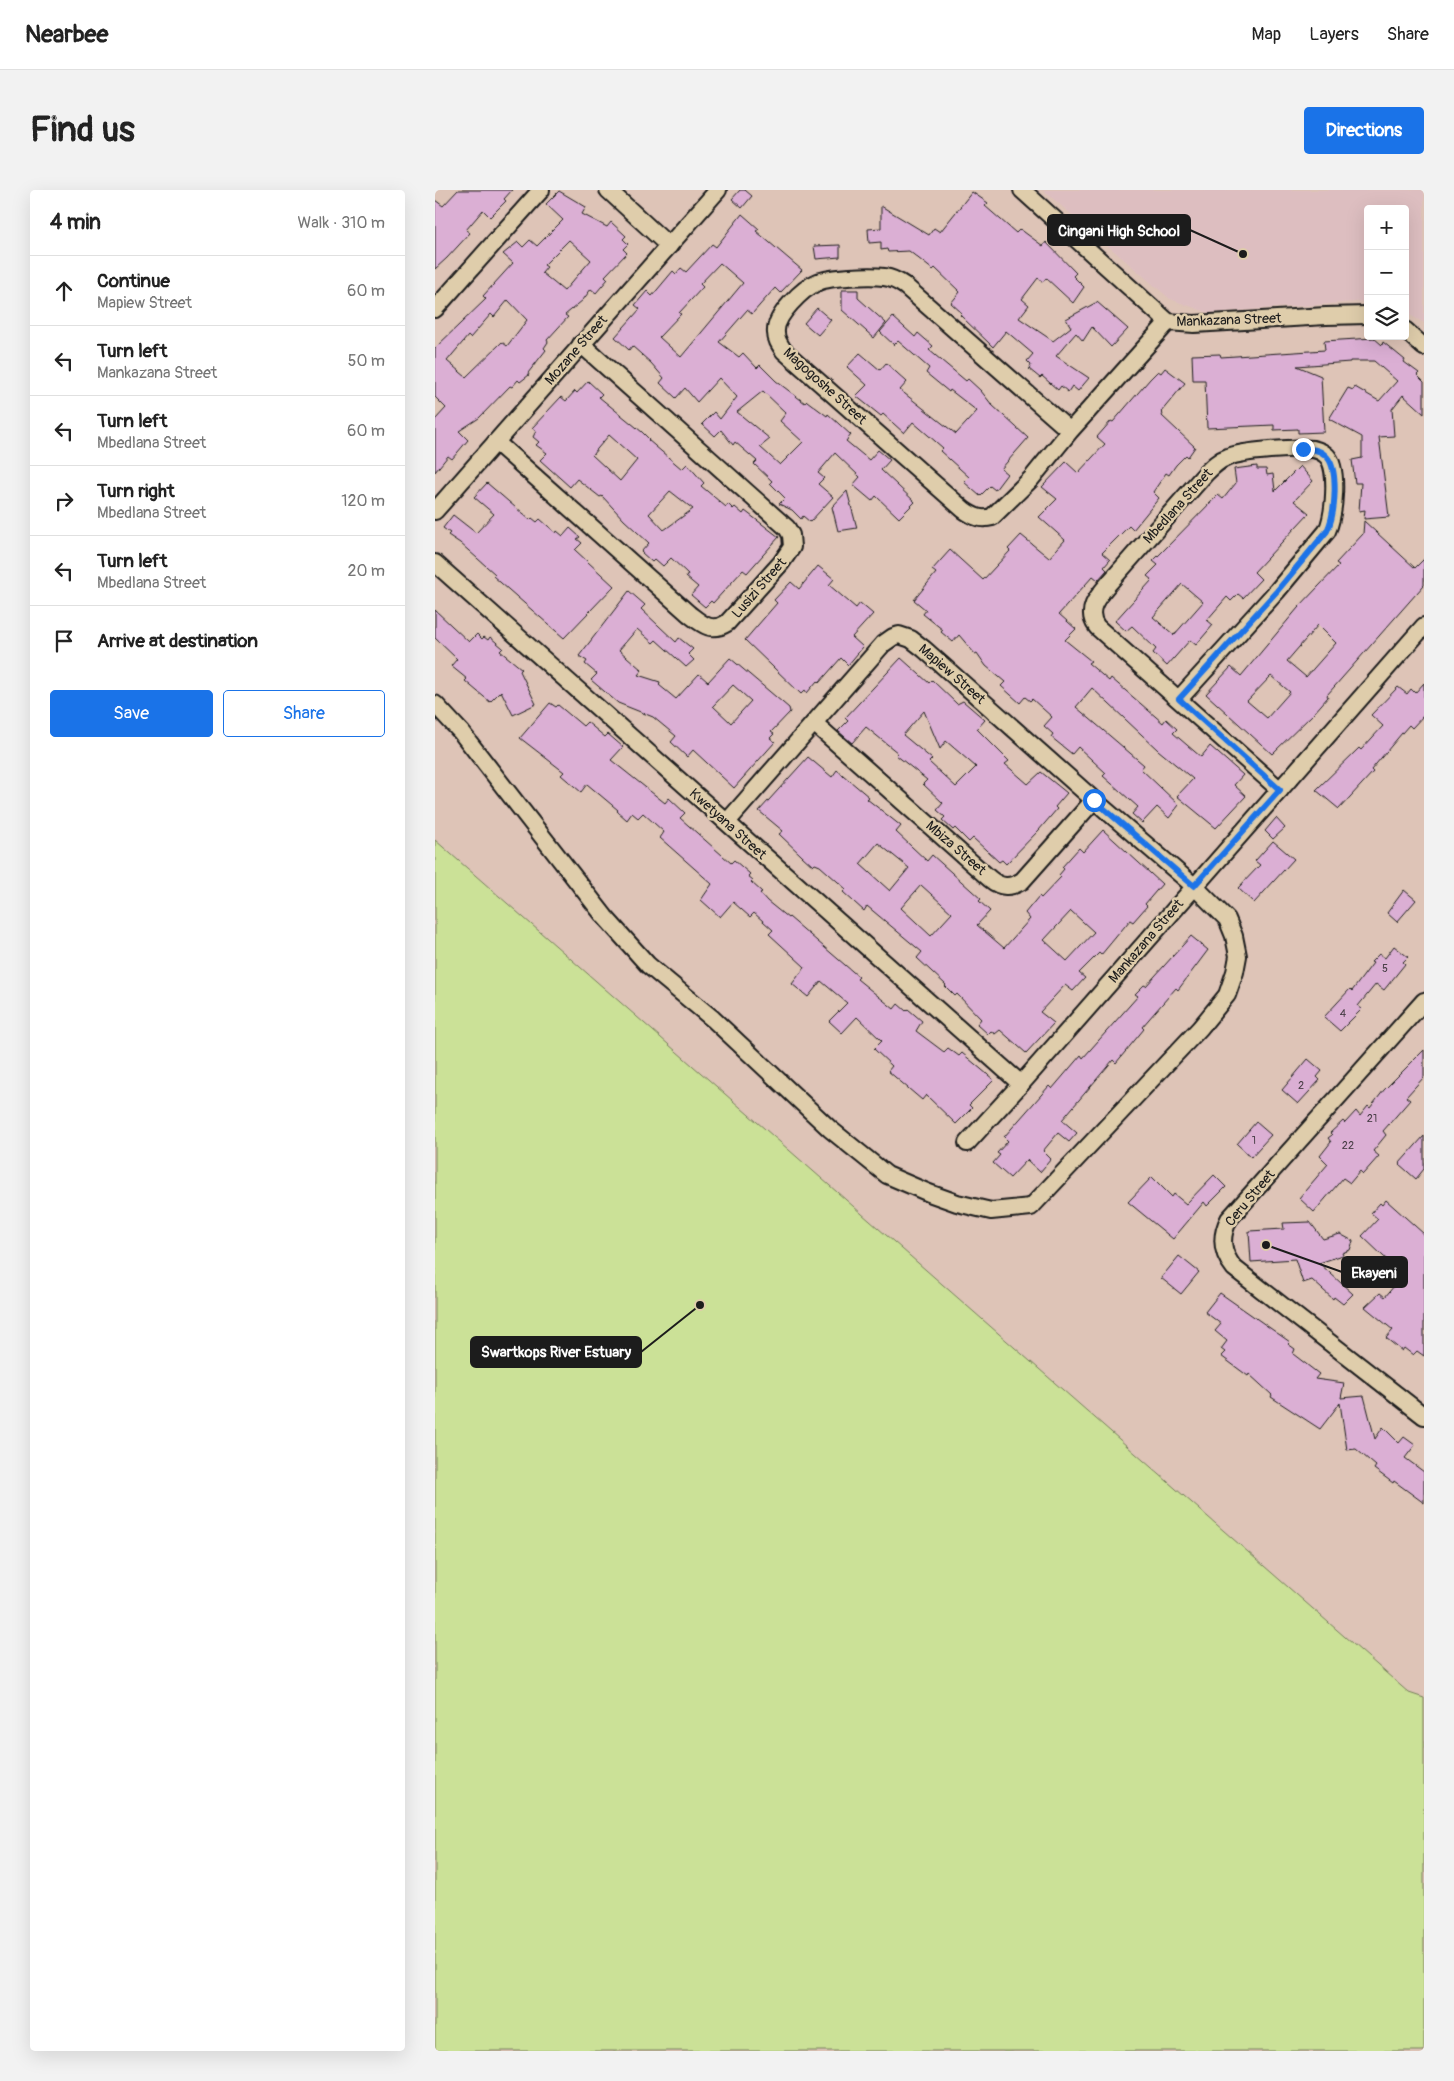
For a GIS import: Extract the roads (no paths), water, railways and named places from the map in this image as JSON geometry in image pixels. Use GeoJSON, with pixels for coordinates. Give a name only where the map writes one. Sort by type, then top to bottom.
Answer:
{"type":"FeatureCollection","features":[{"type":"Feature","properties":{"kind":"street"},"geometry":{"type":"LineString","coordinates":[[435,309],[541,190]]}},
{"type":"Feature","properties":{"kind":"street"},"geometry":{"type":"LineString","coordinates":[[608,190],[669,246]]}},
{"type":"Feature","properties":{"kind":"street","name":"Mozane Street"},"geometry":{"type":"LineString","coordinates":[[435,511],[718,190]]}},
{"type":"Feature","properties":{"kind":"street","name":"Mankazana Street"},"geometry":{"type":"LineString","coordinates":[[1022,190],[1168,322],[1194,324],[1364,315]]}},
{"type":"Feature","properties":{"kind":"street","name":"Magogoshe Street"},"geometry":{"type":"LineString","coordinates":[[1070,431],[905,286],[891,278],[857,277],[819,281],[808,288],[778,320],[776,335],[784,351],[964,510],[976,518],[985,519],[992,517],[1031,479],[1070,431],[1168,322]]}},
{"type":"Feature","properties":{"kind":"street"},"geometry":{"type":"LineString","coordinates":[[1409,334],[1424,347]]}},
{"type":"Feature","properties":{"kind":"street","name":"Lusizi Street"},"geometry":{"type":"LineString","coordinates":[[496,442],[706,627],[715,628],[727,623],[781,563],[793,547],[791,535],[787,528],[581,344]]}},
{"type":"Feature","properties":{"kind":"street","name":"Mbedlana Street"},"geometry":{"type":"LineString","coordinates":[[1179,699],[1277,591],[1327,531],[1332,521],[1335,505],[1332,467],[1326,456],[1319,451],[1309,449],[1245,452],[1222,459],[1206,472],[1096,599],[1092,613],[1095,625],[1280,790]]}},
{"type":"Feature","properties":{"kind":"street","name":"Kwetyana Street"},"geometry":{"type":"LineString","coordinates":[[435,562],[1021,1084]]}},
{"type":"Feature","properties":{"kind":"street","name":"Mankazana Street"},"geometry":{"type":"LineString","coordinates":[[967,1144],[1424,626]]}},
{"type":"Feature","properties":{"kind":"street","name":"Mapiew Street"},"geometry":{"type":"LineString","coordinates":[[435,704],[461,732],[605,916],[648,965],[713,1019],[831,1129],[887,1175],[929,1193],[974,1208],[991,1211],[1031,1207],[1200,1028],[1227,995],[1235,972],[1238,956],[1234,936],[1227,919],[1194,886],[1094,800],[941,663],[907,636],[896,636],[887,640],[727,822]]}},
{"type":"Feature","properties":{"kind":"street","name":"Mbiza Street"},"geometry":{"type":"LineString","coordinates":[[814,723],[996,884],[1001,886],[1011,886],[1022,881],[1094,800]]}},
{"type":"Feature","properties":{"kind":"street","name":"Ceru Street"},"geometry":{"type":"LineString","coordinates":[[1424,1000],[1233,1214],[1223,1232],[1224,1250],[1234,1268],[1424,1416]]}},
{"type":"Feature","properties":{"kind":"place","name":"Cingani High School"},"geometry":{"type":"Point","coordinates":[1243,254]}},
{"type":"Feature","properties":{"kind":"place","name":"Ekayeni"},"geometry":{"type":"Point","coordinates":[1266,1245]}},
{"type":"Feature","properties":{"kind":"place","name":"Swartkops River Estuary"},"geometry":{"type":"Point","coordinates":[700,1305]}}]}
